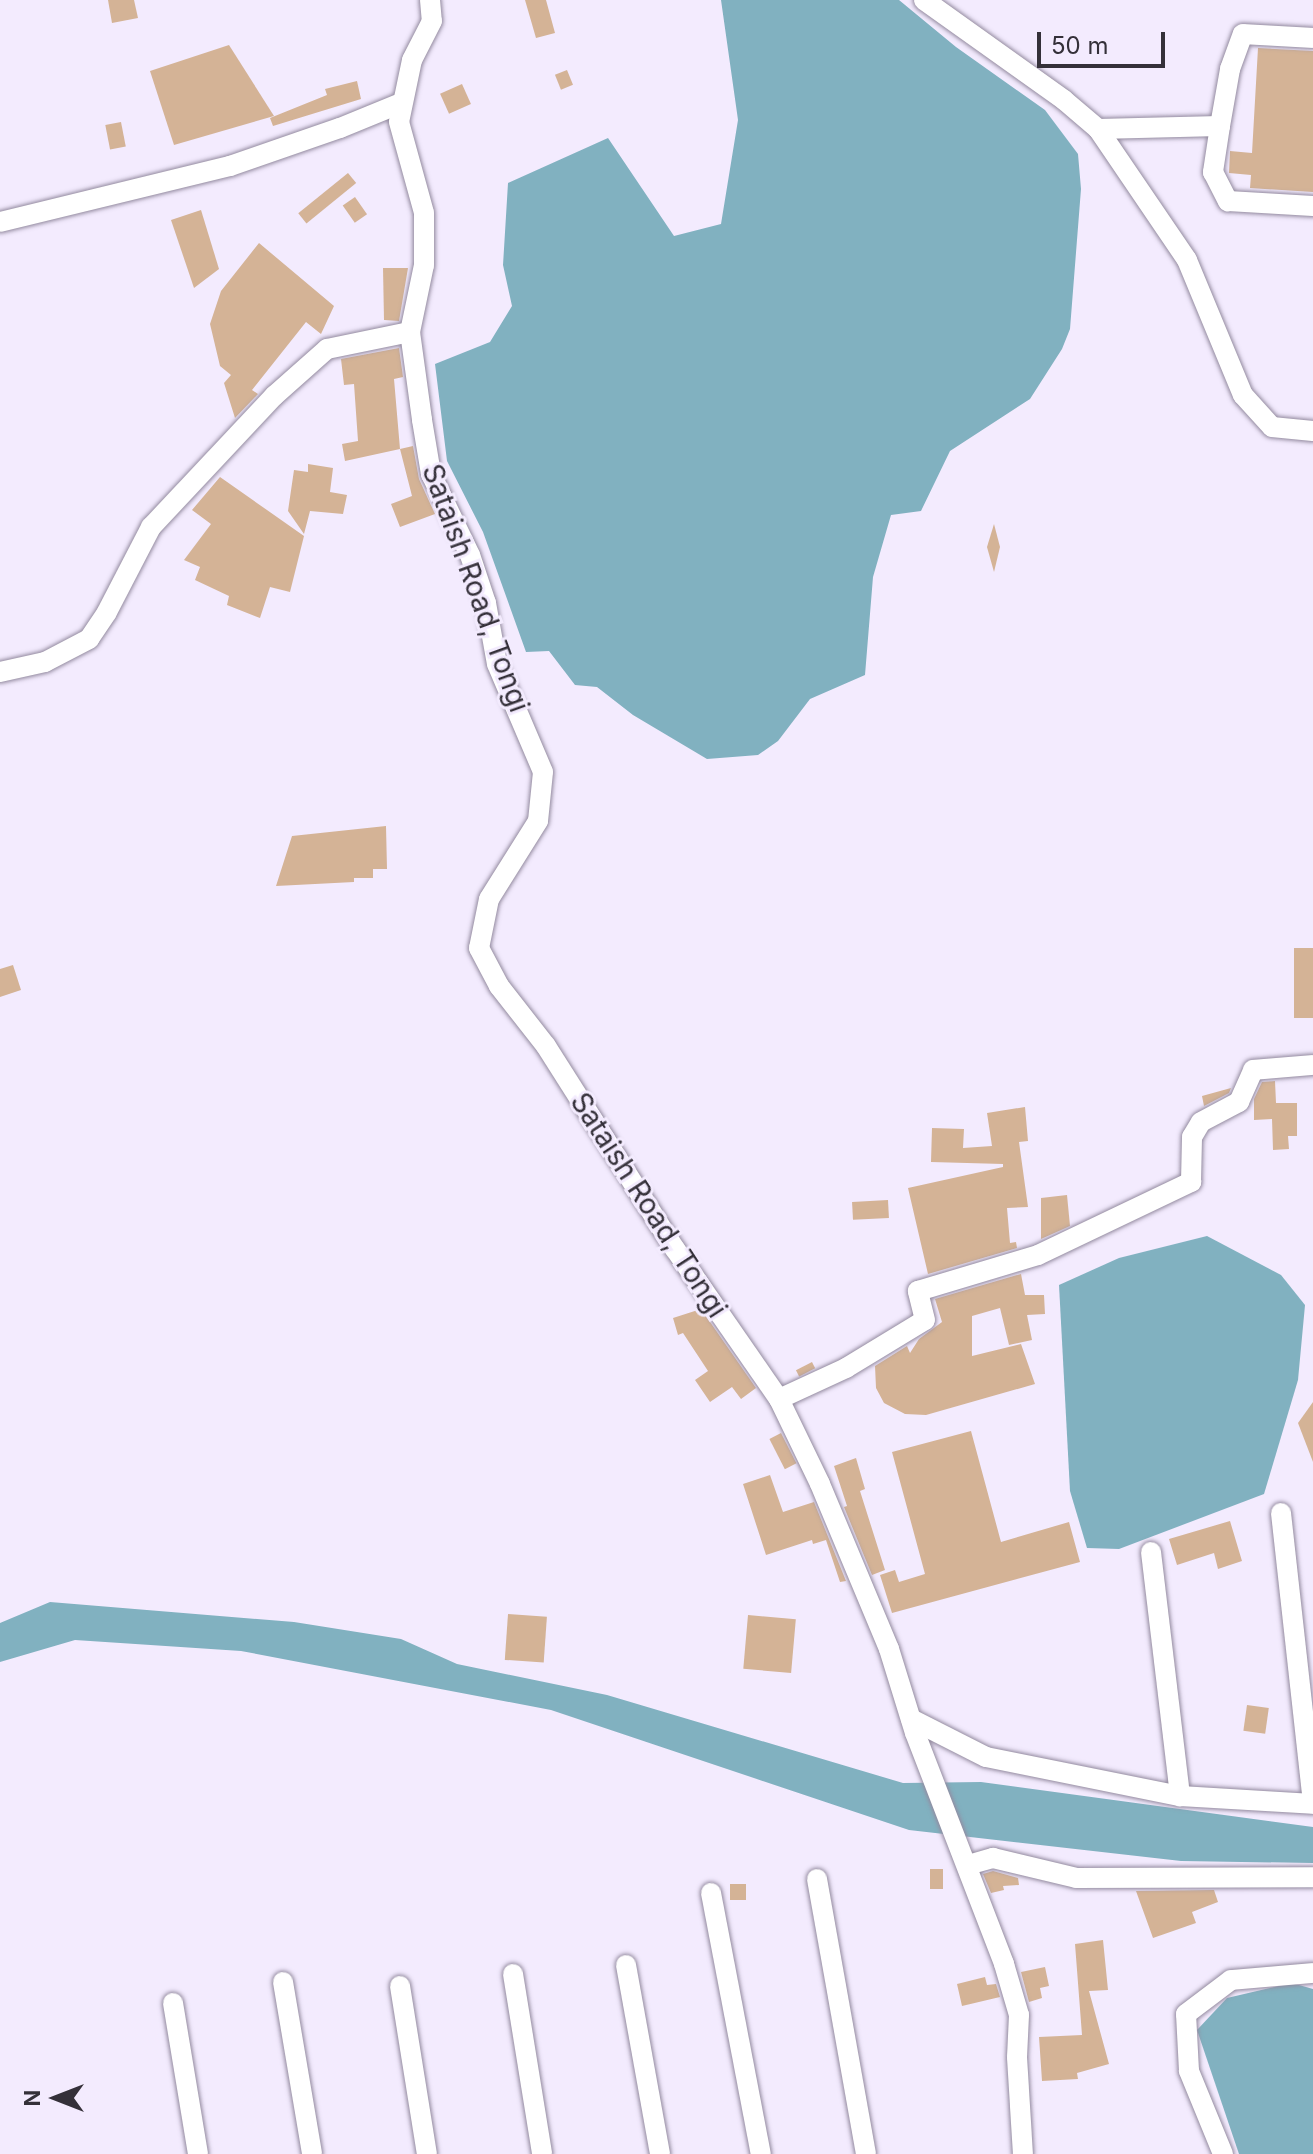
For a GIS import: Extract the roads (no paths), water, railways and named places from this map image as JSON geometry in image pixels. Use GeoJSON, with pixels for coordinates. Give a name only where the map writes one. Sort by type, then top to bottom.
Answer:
{"type":"FeatureCollection","features":[{"type":"Feature","properties":{"kind":"street","name":"Sataish Road, Tongi"},"geometry":{"type":"LineString","coordinates":[[430,0],[432,21],[412,60],[399,122],[424,213],[424,265],[410,332],[431,474],[470,555],[486,603],[497,664],[543,772],[538,821],[489,899],[479,948],[499,986],[546,1046],[675,1249],[779,1399],[836,1519],[889,1649],[913,1726],[967,1861],[1019,2015],[1017,2057],[1023,2154]]}},
{"type":"Feature","properties":{"kind":"street"},"geometry":{"type":"LineString","coordinates":[[924,0],[1064,100],[1098,129],[1187,260],[1243,395],[1272,427],[1313,431]]}},
{"type":"Feature","properties":{"kind":"street"},"geometry":{"type":"LineString","coordinates":[[1313,38],[1243,34],[1230,69],[1213,172],[1228,201],[1313,206]]}},
{"type":"Feature","properties":{"kind":"street"},"geometry":{"type":"LineString","coordinates":[[0,222],[230,166],[401,103]]}},
{"type":"Feature","properties":{"kind":"street"},"geometry":{"type":"LineString","coordinates":[[1098,129],[1220,126]]}},
{"type":"Feature","properties":{"kind":"street"},"geometry":{"type":"LineString","coordinates":[[0,672],[45,662],[89,639],[107,612],[151,527],[274,396],[327,349],[410,332]]}},
{"type":"Feature","properties":{"kind":"street"},"geometry":{"type":"LineString","coordinates":[[779,1399],[846,1368],[925,1320],[918,1291],[1038,1255],[1191,1182],[1192,1137],[1201,1122],[1239,1102],[1253,1070],[1313,1065]]}},
{"type":"Feature","properties":{"kind":"street"},"geometry":{"type":"LineString","coordinates":[[913,1726],[986,1757],[1180,1796],[1313,1803],[1281,1513]]}},
{"type":"Feature","properties":{"kind":"street"},"geometry":{"type":"LineString","coordinates":[[1151,1552],[1180,1796]]}},
{"type":"Feature","properties":{"kind":"street"},"geometry":{"type":"LineString","coordinates":[[967,1861],[993,1858],[1076,1878],[1313,1877]]}},
{"type":"Feature","properties":{"kind":"street"},"geometry":{"type":"LineString","coordinates":[[817,1879],[866,2154]]}},
{"type":"Feature","properties":{"kind":"street"},"geometry":{"type":"LineString","coordinates":[[711,1893],[761,2154]]}},
{"type":"Feature","properties":{"kind":"street"},"geometry":{"type":"LineString","coordinates":[[626,1965],[660,2154]]}},
{"type":"Feature","properties":{"kind":"street"},"geometry":{"type":"LineString","coordinates":[[1223,2154],[1189,2071],[1186,2014],[1231,1980],[1313,1973]]}},
{"type":"Feature","properties":{"kind":"street"},"geometry":{"type":"LineString","coordinates":[[513,1974],[542,2154]]}},
{"type":"Feature","properties":{"kind":"street"},"geometry":{"type":"LineString","coordinates":[[283,1982],[312,2154]]}},
{"type":"Feature","properties":{"kind":"street"},"geometry":{"type":"LineString","coordinates":[[400,1986],[427,2154]]}},
{"type":"Feature","properties":{"kind":"street"},"geometry":{"type":"LineString","coordinates":[[173,2003],[198,2154]]}},
{"type":"Feature","properties":{"kind":"water"},"geometry":{"type":"Polygon","coordinates":[[[721,0],[899,0],[956,47],[1045,110],[1078,154],[1081,189],[1070,329],[1062,349],[1030,399],[950,451],[921,511],[891,515],[873,577],[865,675],[810,699],[778,741],[758,755],[707,759],[633,715],[597,687],[575,685],[549,651],[526,652],[483,532],[447,461],[435,364],[490,342],[512,306],[503,265],[508,183],[608,138],[674,236],[721,224],[738,120],[721,0]]]}},
{"type":"Feature","properties":{"kind":"water"},"geometry":{"type":"Polygon","coordinates":[[[1207,1236],[1281,1275],[1305,1305],[1298,1380],[1264,1494],[1119,1549],[1087,1548],[1070,1491],[1059,1285],[1119,1258],[1207,1236]]]}},
{"type":"Feature","properties":{"kind":"water"},"geometry":{"type":"Polygon","coordinates":[[[50,1602],[294,1622],[401,1639],[457,1664],[607,1695],[903,1783],[981,1782],[1313,1827],[1313,1863],[1181,1861],[909,1830],[551,1710],[241,1651],[75,1640],[0,1662],[0,1623],[50,1602]]]}},
{"type":"Feature","properties":{"kind":"water"},"geometry":{"type":"Polygon","coordinates":[[[1292,1983],[1313,1989],[1313,2154],[1239,2154],[1197,2030],[1227,1998],[1292,1983]]]}}]}
